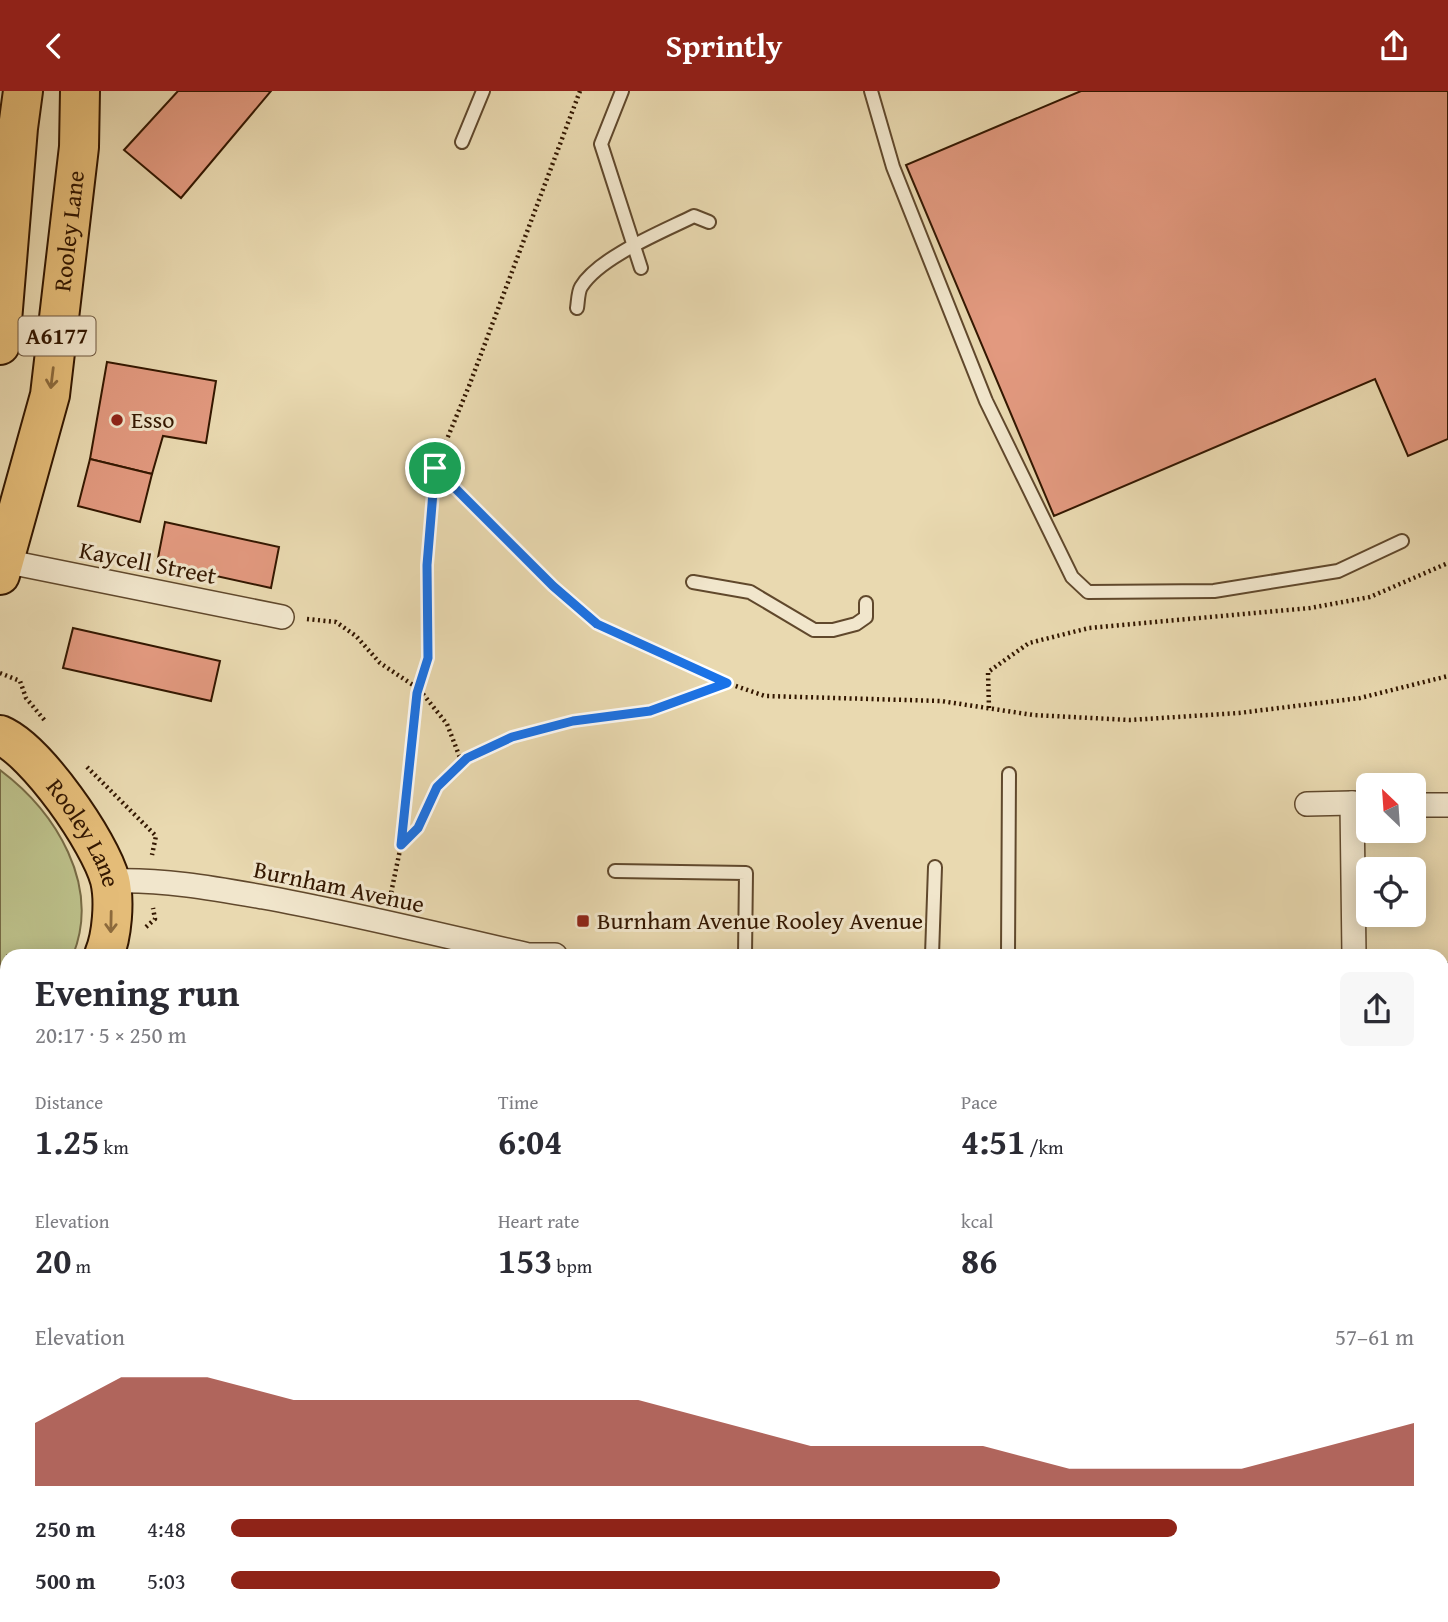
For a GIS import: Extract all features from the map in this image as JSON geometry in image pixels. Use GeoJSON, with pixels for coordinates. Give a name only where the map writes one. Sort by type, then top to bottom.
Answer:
{"type":"FeatureCollection","features":[{"type":"Feature","properties":{"kind":"highway","name":"Rooley Lane"},"geometry":{"type":"LineString","coordinates":[[2,568],[50,395],[79,148],[80,91]]}},
{"type":"Feature","properties":{"kind":"highway","name":"A6177"},"geometry":{"type":"LineString","coordinates":[[0,345],[13,119]]}},
{"type":"Feature","properties":{"kind":"highway","name":"Rooley Lane"},"geometry":{"type":"LineString","coordinates":[[0,735],[11,740],[36,765],[71,807],[91,839],[110,881],[111,930],[106,949]]}},
{"type":"Feature","properties":{"kind":"street","name":"Kaycell Street"},"geometry":{"type":"LineString","coordinates":[[2,568],[282,617]]}},
{"type":"Feature","properties":{"kind":"street"},"geometry":{"type":"LineString","coordinates":[[1307,804],[1356,803]]}},
{"type":"Feature","properties":{"kind":"street"},"geometry":{"type":"LineString","coordinates":[[1426,805],[1448,805]]}},
{"type":"Feature","properties":{"kind":"street"},"geometry":{"type":"LineString","coordinates":[[1354,949],[1358,843]]}},
{"type":"Feature","properties":{"kind":"street","name":"Burnham Avenue"},"geometry":{"type":"LineString","coordinates":[[110,881],[147,880],[218,889],[316,907],[502,949]]}},
{"type":"Feature","properties":{"kind":"lane"},"geometry":{"type":"LineString","coordinates":[[462,142],[483,91]]}},
{"type":"Feature","properties":{"kind":"lane"},"geometry":{"type":"LineString","coordinates":[[622,91],[601,145],[641,268]]}},
{"type":"Feature","properties":{"kind":"lane"},"geometry":{"type":"LineString","coordinates":[[871,91],[892,167],[986,401],[1072,577],[1088,592],[1226,589],[1338,571],[1402,541]]}},
{"type":"Feature","properties":{"kind":"lane"},"geometry":{"type":"LineString","coordinates":[[577,308],[580,287],[600,268],[634,246],[694,216],[709,222]]}},
{"type":"Feature","properties":{"kind":"lane"},"geometry":{"type":"LineString","coordinates":[[693,582],[750,592],[814,630],[833,630],[856,624],[866,617],[866,603]]}},
{"type":"Feature","properties":{"kind":"lane"},"geometry":{"type":"LineString","coordinates":[[1008,949],[1009,774]]}},
{"type":"Feature","properties":{"kind":"lane"},"geometry":{"type":"LineString","coordinates":[[932,949],[935,867]]}},
{"type":"Feature","properties":{"kind":"lane"},"geometry":{"type":"LineString","coordinates":[[615,871],[746,873],[746,949]]}},
{"type":"Feature","properties":{"kind":"path"},"geometry":{"type":"LineString","coordinates":[[384,922],[401,845],[419,689],[428,658],[427,565],[435,468],[469,386],[580,91]]}},
{"type":"Feature","properties":{"kind":"path"},"geometry":{"type":"LineString","coordinates":[[435,468],[553,586],[597,624],[727,683],[765,696],[941,701],[1033,715],[1130,720],[1238,713],[1360,698],[1448,676]]}},
{"type":"Feature","properties":{"kind":"path"},"geometry":{"type":"LineString","coordinates":[[989,708],[988,673],[1029,643],[1089,628],[1310,608],[1358,600],[1448,563]]}},
{"type":"Feature","properties":{"kind":"path"},"geometry":{"type":"LineString","coordinates":[[282,617],[336,622],[356,636],[380,663],[419,689],[447,723],[462,763]]}},
{"type":"Feature","properties":{"kind":"path"},"geometry":{"type":"LineString","coordinates":[[401,845],[418,828],[437,787],[467,758],[512,737],[573,721],[650,711],[727,683]]}},
{"type":"Feature","properties":{"kind":"green space"},"geometry":{"type":"Polygon","coordinates":[[[0,770],[39,807],[55,829],[68,852],[77,877],[81,902],[80,929],[75,949],[0,949],[0,770]]]}},
{"type":"Feature","properties":{"kind":"building"},"geometry":{"type":"Polygon","coordinates":[[[178,91],[271,91],[181,198],[124,150],[178,91]]]}},
{"type":"Feature","properties":{"kind":"building"},"geometry":{"type":"Polygon","coordinates":[[[1081,91],[1448,91],[1448,439],[1408,456],[1375,379],[1054,516],[906,165],[1081,91]]]}},
{"type":"Feature","properties":{"kind":"building"},"geometry":{"type":"Polygon","coordinates":[[[107,362],[216,381],[206,443],[163,436],[152,474],[90,459],[107,362]]]}},
{"type":"Feature","properties":{"kind":"building"},"geometry":{"type":"Polygon","coordinates":[[[90,459],[152,474],[140,522],[78,506],[90,459]]]}},
{"type":"Feature","properties":{"kind":"building"},"geometry":{"type":"Polygon","coordinates":[[[165,522],[279,547],[271,588],[157,563],[165,522]]]}},
{"type":"Feature","properties":{"kind":"building"},"geometry":{"type":"Polygon","coordinates":[[[73,628],[220,661],[211,701],[63,668],[73,628]]]}},
{"type":"Feature","properties":{"kind":"place","name":"Esso"},"geometry":{"type":"Point","coordinates":[117,420]}},
{"type":"Feature","properties":{"kind":"place","name":"Burnham Avenue Rooley Avenue"},"geometry":{"type":"Point","coordinates":[583,921]}},
{"type":"Feature","properties":{"kind":"route"},"geometry":{"type":"LineString","coordinates":[[435,468],[553,586],[597,624],[727,683],[650,711],[573,721],[512,737],[467,758],[437,787],[418,828],[401,845],[417,693],[428,658],[427,565],[435,468]]}}]}
